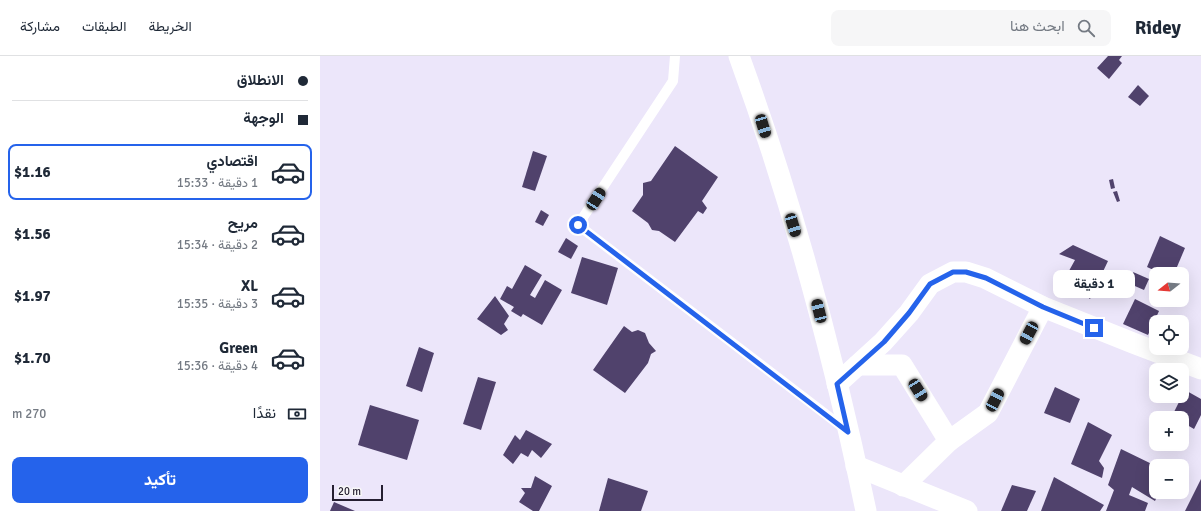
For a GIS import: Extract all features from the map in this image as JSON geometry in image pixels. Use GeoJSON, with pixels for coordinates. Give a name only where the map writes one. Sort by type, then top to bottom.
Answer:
{"type":"FeatureCollection","features":[{"type":"Feature","properties":{"kind":"street"},"geometry":{"type":"LineString","coordinates":[[746,59],[759,112],[815,296],[866,511]]}},
{"type":"Feature","properties":{"kind":"street"},"geometry":{"type":"LineString","coordinates":[[837,384],[884,342],[909,313],[930,284],[953,272],[966,272],[986,278],[1043,307],[1201,369]]}},
{"type":"Feature","properties":{"kind":"street"},"geometry":{"type":"LineString","coordinates":[[903,486],[949,441],[988,413],[1043,307]]}},
{"type":"Feature","properties":{"kind":"street"},"geometry":{"type":"LineString","coordinates":[[858,365],[902,365],[949,441]]}},
{"type":"Feature","properties":{"kind":"street"},"geometry":{"type":"LineString","coordinates":[[856,466],[967,511]]}},
{"type":"Feature","properties":{"kind":"lane"},"geometry":{"type":"LineString","coordinates":[[675,56],[673,81],[578,225],[848,432]]}},
{"type":"Feature","properties":{"kind":"building"},"geometry":{"type":"Polygon","coordinates":[[[1108,56],[1122,56],[1119,60],[1122,63],[1109,79],[1097,68],[1108,56]]]}},
{"type":"Feature","properties":{"kind":"building"},"geometry":{"type":"Polygon","coordinates":[[[1138,85],[1149,96],[1140,106],[1128,97],[1138,85]]]}},
{"type":"Feature","properties":{"kind":"building"},"geometry":{"type":"Polygon","coordinates":[[[675,146],[718,177],[702,201],[707,208],[703,214],[698,211],[675,242],[659,231],[652,230],[648,223],[632,211],[643,195],[643,183],[651,181],[675,146]]]}},
{"type":"Feature","properties":{"kind":"building"},"geometry":{"type":"Polygon","coordinates":[[[533,151],[547,156],[535,191],[522,187],[533,151]]]}},
{"type":"Feature","properties":{"kind":"building"},"geometry":{"type":"Polygon","coordinates":[[[1113,179],[1115,188],[1111,189],[1109,180],[1113,179]]]}},
{"type":"Feature","properties":{"kind":"building"},"geometry":{"type":"Polygon","coordinates":[[[1117,191],[1120,201],[1117,202],[1113,192],[1117,191]]]}},
{"type":"Feature","properties":{"kind":"building"},"geometry":{"type":"Polygon","coordinates":[[[541,210],[549,215],[543,226],[535,222],[541,210]]]}},
{"type":"Feature","properties":{"kind":"building"},"geometry":{"type":"Polygon","coordinates":[[[1160,236],[1185,248],[1177,267],[1147,267],[1160,236]]]}},
{"type":"Feature","properties":{"kind":"building"},"geometry":{"type":"Polygon","coordinates":[[[566,238],[578,246],[571,259],[558,252],[566,238]]]}},
{"type":"Feature","properties":{"kind":"building"},"geometry":{"type":"Polygon","coordinates":[[[1073,245],[1108,261],[1090,299],[1065,278],[1075,260],[1059,254],[1073,245]]]}},
{"type":"Feature","properties":{"kind":"building"},"geometry":{"type":"Polygon","coordinates":[[[582,257],[618,268],[607,305],[571,293],[582,257]]]}},
{"type":"Feature","properties":{"kind":"building"},"geometry":{"type":"Polygon","coordinates":[[[525,265],[542,275],[530,295],[535,298],[545,280],[562,290],[542,325],[523,314],[521,317],[511,311],[514,307],[500,299],[507,286],[512,289],[525,265]]]}},
{"type":"Feature","properties":{"kind":"building"},"geometry":{"type":"Polygon","coordinates":[[[1133,272],[1149,279],[1144,290],[1128,283],[1133,272]]]}},
{"type":"Feature","properties":{"kind":"building"},"geometry":{"type":"Polygon","coordinates":[[[495,296],[509,316],[504,324],[508,330],[501,335],[477,319],[495,296]]]}},
{"type":"Feature","properties":{"kind":"building"},"geometry":{"type":"Polygon","coordinates":[[[1135,299],[1159,311],[1157,315],[1149,315],[1148,335],[1123,324],[1135,299]]]}},
{"type":"Feature","properties":{"kind":"building"},"geometry":{"type":"Polygon","coordinates":[[[624,326],[632,332],[638,330],[645,333],[649,343],[656,351],[651,354],[648,363],[625,393],[593,370],[624,326]]]}},
{"type":"Feature","properties":{"kind":"building"},"geometry":{"type":"Polygon","coordinates":[[[419,347],[434,353],[422,392],[406,386],[419,347]]]}},
{"type":"Feature","properties":{"kind":"building"},"geometry":{"type":"Polygon","coordinates":[[[478,377],[496,382],[481,430],[463,424],[478,377]]]}},
{"type":"Feature","properties":{"kind":"building"},"geometry":{"type":"Polygon","coordinates":[[[1055,387],[1080,399],[1070,423],[1044,413],[1055,387]]]}},
{"type":"Feature","properties":{"kind":"building"},"geometry":{"type":"Polygon","coordinates":[[[1189,392],[1201,399],[1201,415],[1194,429],[1189,426],[1189,411],[1174,411],[1178,403],[1189,403],[1189,392]]]}},
{"type":"Feature","properties":{"kind":"building"},"geometry":{"type":"Polygon","coordinates":[[[370,405],[419,420],[407,460],[358,445],[370,405]]]}},
{"type":"Feature","properties":{"kind":"building"},"geometry":{"type":"Polygon","coordinates":[[[1088,422],[1112,435],[1099,461],[1104,468],[1102,478],[1071,464],[1088,422]]]}},
{"type":"Feature","properties":{"kind":"building"},"geometry":{"type":"Polygon","coordinates":[[[526,430],[552,444],[541,458],[532,450],[528,457],[521,453],[513,464],[503,455],[515,435],[520,440],[526,430]]]}},
{"type":"Feature","properties":{"kind":"building"},"geometry":{"type":"Polygon","coordinates":[[[1121,449],[1149,463],[1149,497],[1132,487],[1129,495],[1148,503],[1145,511],[1106,511],[1114,490],[1108,485],[1121,449]]]}},
{"type":"Feature","properties":{"kind":"building"},"geometry":{"type":"Polygon","coordinates":[[[535,476],[552,486],[539,511],[533,511],[519,502],[525,493],[521,488],[531,488],[535,476]]]}},
{"type":"Feature","properties":{"kind":"building"},"geometry":{"type":"Polygon","coordinates":[[[1054,477],[1104,505],[1100,511],[1041,511],[1054,477]]]}},
{"type":"Feature","properties":{"kind":"building"},"geometry":{"type":"Polygon","coordinates":[[[608,478],[648,491],[641,511],[599,511],[608,478]]]}},
{"type":"Feature","properties":{"kind":"building"},"geometry":{"type":"Polygon","coordinates":[[[1201,479],[1201,511],[1185,511],[1201,479]]]}},
{"type":"Feature","properties":{"kind":"building"},"geometry":{"type":"Polygon","coordinates":[[[1012,485],[1036,491],[1027,511],[1001,511],[1012,485]]]}},
{"type":"Feature","properties":{"kind":"building"},"geometry":{"type":"Polygon","coordinates":[[[334,502],[355,511],[330,511],[334,502]]]}},
{"type":"Feature","properties":{"kind":"route"},"geometry":{"type":"LineString","coordinates":[[578,225],[848,432],[837,384],[884,342],[909,313],[930,284],[953,272],[966,272],[986,278],[1043,307],[1094,328]]}}]}
